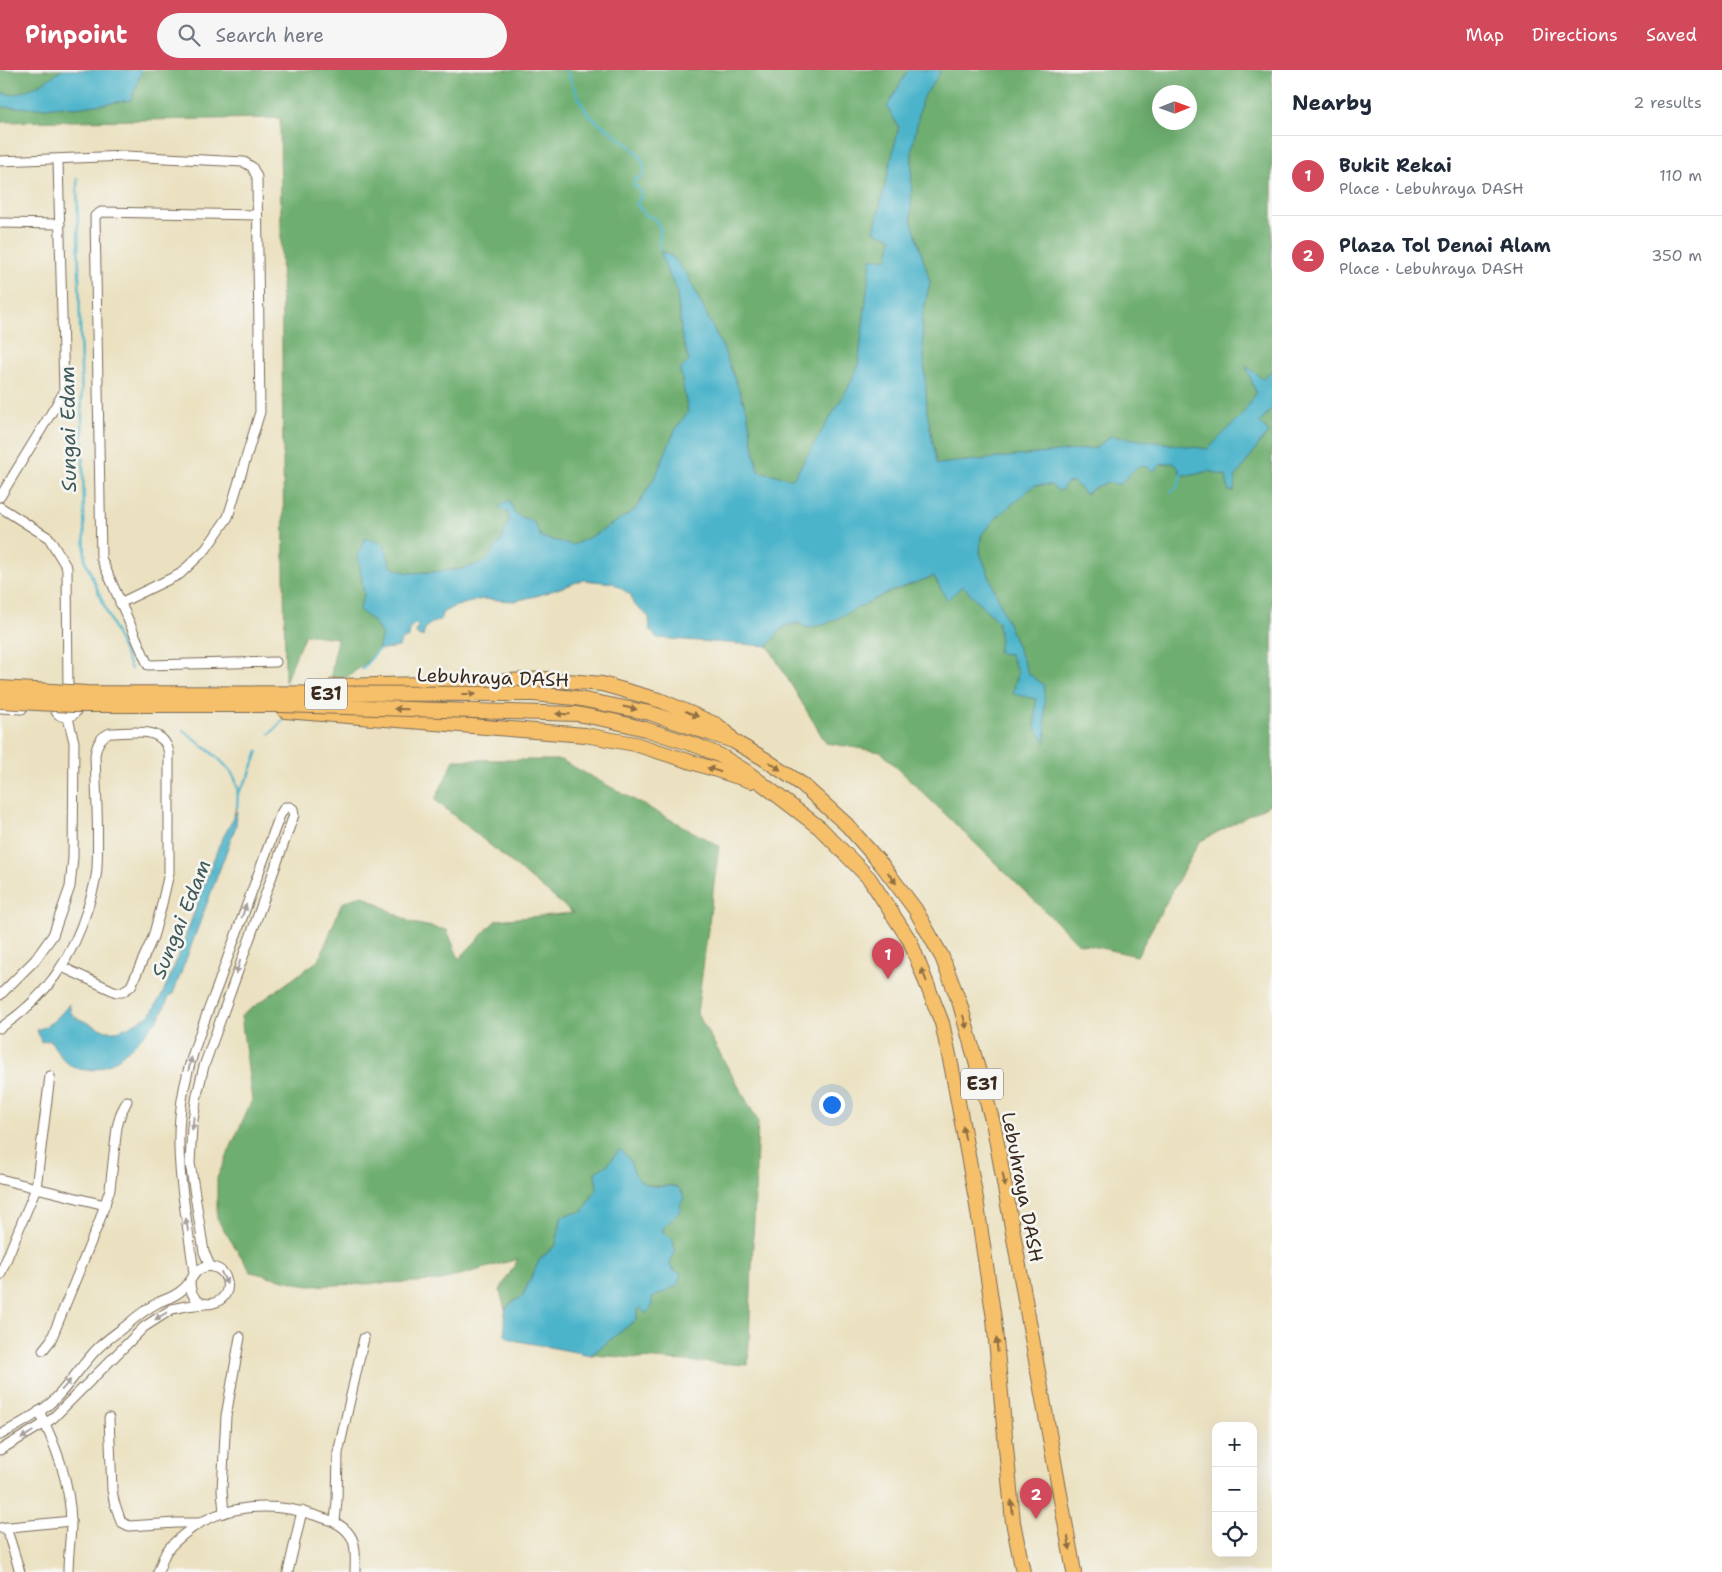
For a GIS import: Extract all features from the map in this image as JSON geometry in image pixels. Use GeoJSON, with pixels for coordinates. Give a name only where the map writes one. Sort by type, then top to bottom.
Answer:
{"type":"FeatureCollection","features":[{"type":"Feature","properties":{"kind":"highway"},"geometry":{"type":"LineString","coordinates":[[334,686],[546,679],[602,684],[662,701],[717,725],[726,732],[733,742]]}},
{"type":"Feature","properties":{"kind":"highway","name":"Lebuhraya DASH"},"geometry":{"type":"LineString","coordinates":[[0,688],[87,693],[534,694],[575,698],[650,713],[733,742],[763,758],[803,785],[847,826],[882,865],[915,909],[942,957],[960,1004],[994,1127],[1074,1572]]}},
{"type":"Feature","properties":{"kind":"highway","name":"Lebuhraya DASH"},"geometry":{"type":"LineString","coordinates":[[0,701],[72,705],[280,705],[569,714],[645,729],[698,746],[721,756],[747,772],[820,828],[850,857],[877,888],[910,941],[942,1022],[970,1170],[994,1319],[1013,1522],[1023,1572]]}},
{"type":"Feature","properties":{"kind":"highway"},"geometry":{"type":"LineString","coordinates":[[272,710],[585,735],[635,744],[761,784]]}},
{"type":"Feature","properties":{"kind":"street"},"geometry":{"type":"LineString","coordinates":[[0,161],[126,156],[244,162],[252,167],[257,177],[260,412],[228,516],[206,548],[180,574],[120,603]]}},
{"type":"Feature","properties":{"kind":"street"},"geometry":{"type":"LineString","coordinates":[[0,498],[64,392],[58,160]]}},
{"type":"Feature","properties":{"kind":"street"},"geometry":{"type":"LineString","coordinates":[[257,215],[101,212],[95,216],[101,558],[148,665],[276,662]]}},
{"type":"Feature","properties":{"kind":"street"},"geometry":{"type":"LineString","coordinates":[[0,224],[60,224]]}},
{"type":"Feature","properties":{"kind":"street"},"geometry":{"type":"LineString","coordinates":[[0,507],[49,538],[67,568],[72,694],[78,702],[78,709],[75,715],[68,718],[61,717],[54,706],[57,697]]}},
{"type":"Feature","properties":{"kind":"street"},"geometry":{"type":"LineString","coordinates":[[0,692],[57,697],[61,694],[116,696],[334,686]]}},
{"type":"Feature","properties":{"kind":"street"},"geometry":{"type":"LineString","coordinates":[[0,708],[55,710]]}},
{"type":"Feature","properties":{"kind":"street"},"geometry":{"type":"LineString","coordinates":[[78,709],[272,710]]}},
{"type":"Feature","properties":{"kind":"street"},"geometry":{"type":"LineString","coordinates":[[0,995],[36,960],[53,935],[70,887],[73,858],[74,742],[68,718]]}},
{"type":"Feature","properties":{"kind":"street"},"geometry":{"type":"LineString","coordinates":[[0,1028],[33,1002],[62,967],[73,949],[84,919],[92,894],[97,868],[96,747],[105,735],[156,734],[163,738],[169,753],[169,873],[155,930],[131,986],[122,992],[109,990],[62,967]]}},
{"type":"Feature","properties":{"kind":"street"},"geometry":{"type":"LineString","coordinates":[[194,1274],[179,1162],[180,1115],[184,1090],[193,1053],[280,815],[285,807],[290,807],[294,814],[204,1066],[196,1094],[190,1163],[204,1252],[210,1266]]}},
{"type":"Feature","properties":{"kind":"street"},"geometry":{"type":"LineString","coordinates":[[0,1275],[36,1188],[50,1076]]}},
{"type":"Feature","properties":{"kind":"street"},"geometry":{"type":"LineString","coordinates":[[43,1350],[51,1340],[105,1205],[110,1188],[117,1126],[120,1113],[127,1101]]}},
{"type":"Feature","properties":{"kind":"street"},"geometry":{"type":"LineString","coordinates":[[0,1180],[105,1205]]}},
{"type":"Feature","properties":{"kind":"street"},"geometry":{"type":"LineString","coordinates":[[0,1435],[54,1400],[99,1348],[130,1322],[156,1304],[181,1292],[190,1283],[198,1269],[210,1266],[220,1270],[227,1279],[228,1285],[224,1296],[214,1304],[172,1309],[144,1327],[52,1419],[0,1450]]}},
{"type":"Feature","properties":{"kind":"street"},"geometry":{"type":"LineString","coordinates":[[190,1283],[192,1295],[196,1300],[208,1304]]}},
{"type":"Feature","properties":{"kind":"street"},"geometry":{"type":"LineString","coordinates":[[224,1513],[222,1490],[226,1416],[240,1337]]}},
{"type":"Feature","properties":{"kind":"street"},"geometry":{"type":"LineString","coordinates":[[335,1522],[338,1453],[364,1338]]}},
{"type":"Feature","properties":{"kind":"street"},"geometry":{"type":"LineString","coordinates":[[39,1411],[60,1457],[68,1488],[71,1521],[68,1572]]}},
{"type":"Feature","properties":{"kind":"street"},"geometry":{"type":"LineString","coordinates":[[108,1418],[112,1490],[121,1522],[129,1526],[176,1522],[198,1523]]}},
{"type":"Feature","properties":{"kind":"street"},"geometry":{"type":"LineString","coordinates":[[158,1572],[170,1547],[198,1523],[224,1513],[255,1506],[302,1511],[335,1522],[346,1530],[353,1541],[355,1572]]}},
{"type":"Feature","properties":{"kind":"street"},"geometry":{"type":"LineString","coordinates":[[288,1572],[302,1511]]}},
{"type":"Feature","properties":{"kind":"street"},"geometry":{"type":"LineString","coordinates":[[20,1572],[3,1528],[71,1521]]}},
{"type":"Feature","properties":{"kind":"green space"},"geometry":{"type":"Polygon","coordinates":[[[0,70],[62,70],[39,85],[14,95],[0,93],[0,70]]]}},
{"type":"Feature","properties":{"kind":"green space"},"geometry":{"type":"Polygon","coordinates":[[[142,70],[908,70],[887,107],[899,127],[874,231],[892,238],[889,258],[871,260],[858,367],[848,388],[793,479],[758,471],[747,411],[723,348],[687,275],[673,257],[661,251],[666,269],[676,289],[681,334],[689,361],[680,370],[688,412],[675,430],[656,475],[635,510],[594,536],[573,545],[541,537],[534,522],[515,514],[509,500],[509,520],[502,539],[487,561],[462,569],[433,572],[408,573],[391,567],[361,579],[364,595],[359,610],[374,622],[382,635],[378,650],[361,667],[345,678],[331,677],[337,638],[305,634],[285,682],[280,118],[0,122],[0,107],[44,108],[62,106],[75,108],[131,100],[142,70]]]}},
{"type":"Feature","properties":{"kind":"green space"},"geometry":{"type":"Polygon","coordinates":[[[939,70],[1272,70],[1272,370],[1263,380],[1247,367],[1256,393],[1242,415],[1208,449],[1111,436],[1096,448],[937,464],[927,411],[922,319],[930,282],[911,218],[912,149],[922,98],[939,73],[939,70]]]}},
{"type":"Feature","properties":{"kind":"green space"},"geometry":{"type":"Polygon","coordinates":[[[1272,408],[1272,803],[1199,842],[1137,956],[1078,943],[881,752],[826,743],[768,646],[783,627],[797,623],[808,628],[887,593],[934,576],[947,599],[963,586],[998,622],[1000,641],[998,653],[1010,654],[1018,673],[1013,693],[1036,699],[1035,727],[1044,686],[1028,673],[980,553],[981,535],[997,517],[1035,485],[1051,485],[1062,490],[1066,483],[1074,482],[1085,494],[1108,482],[1119,485],[1138,466],[1148,467],[1173,463],[1178,467],[1181,475],[1193,475],[1209,471],[1226,476],[1229,491],[1235,478],[1268,432],[1260,423],[1272,408]]]}},
{"type":"Feature","properties":{"kind":"green space"},"geometry":{"type":"Polygon","coordinates":[[[454,760],[561,760],[719,846],[697,1013],[758,1121],[748,1365],[591,1355],[637,1319],[637,1311],[640,1307],[646,1313],[652,1298],[680,1273],[674,1271],[670,1264],[675,1251],[673,1239],[663,1232],[663,1227],[681,1210],[675,1186],[650,1185],[639,1180],[634,1176],[627,1159],[620,1149],[607,1165],[595,1172],[597,1188],[584,1211],[562,1216],[556,1245],[540,1259],[522,1297],[511,1302],[505,1310],[500,1290],[518,1259],[438,1281],[309,1286],[251,1272],[217,1219],[217,1178],[252,1100],[241,1016],[319,960],[342,903],[362,895],[412,923],[447,930],[459,959],[496,920],[573,913],[435,800],[454,760]]]}},
{"type":"Feature","properties":{"kind":"water"},"geometry":{"type":"Polygon","coordinates":[[[62,70],[142,70],[131,100],[75,108],[62,106],[44,108],[0,107],[0,93],[14,95],[39,85],[62,70]]]}},
{"type":"Feature","properties":{"kind":"water"},"geometry":{"type":"Polygon","coordinates":[[[908,70],[939,70],[940,73],[922,99],[912,149],[911,218],[930,282],[922,319],[927,411],[937,464],[1096,448],[1111,436],[1208,449],[1242,415],[1256,393],[1246,366],[1263,379],[1272,370],[1272,408],[1260,423],[1268,432],[1235,478],[1234,491],[1229,491],[1226,476],[1209,471],[1193,475],[1181,475],[1178,467],[1173,463],[1162,464],[1153,472],[1148,467],[1138,466],[1119,485],[1108,482],[1085,494],[1074,482],[1066,483],[1062,490],[1058,491],[1051,485],[1035,485],[997,517],[981,535],[980,553],[1028,673],[1044,685],[1046,743],[1035,727],[1036,699],[1013,694],[1018,673],[1010,654],[998,653],[1000,641],[998,622],[963,586],[947,600],[934,576],[887,593],[826,624],[808,628],[797,623],[783,627],[768,646],[657,638],[650,631],[649,617],[633,604],[631,595],[613,583],[583,580],[540,595],[515,601],[482,599],[453,607],[442,613],[441,620],[429,625],[423,637],[416,632],[418,626],[415,623],[410,629],[409,637],[401,640],[399,647],[378,650],[382,635],[374,622],[359,610],[364,595],[358,555],[365,538],[384,544],[391,567],[408,573],[462,569],[486,561],[502,539],[509,520],[508,513],[499,507],[509,500],[515,514],[534,522],[541,537],[573,545],[594,535],[635,510],[656,475],[675,430],[688,412],[680,370],[689,361],[681,334],[676,289],[666,269],[660,250],[673,257],[687,275],[723,348],[747,411],[758,471],[793,479],[848,388],[858,367],[871,259],[888,258],[892,238],[874,231],[899,127],[887,107],[908,70]]]}},
{"type":"Feature","properties":{"kind":"water"},"geometry":{"type":"Polygon","coordinates":[[[237,806],[236,826],[173,994],[170,995],[160,1016],[122,1056],[111,1063],[88,1070],[71,1066],[50,1040],[41,1042],[37,1030],[55,1020],[69,1004],[71,1012],[75,1017],[106,1031],[117,1031],[128,1027],[150,1015],[162,995],[176,962],[219,845],[231,823],[237,806]]]}},
{"type":"Feature","properties":{"kind":"water"},"geometry":{"type":"Polygon","coordinates":[[[620,1149],[629,1160],[639,1180],[657,1187],[675,1187],[682,1192],[684,1198],[680,1205],[681,1210],[663,1228],[663,1232],[673,1239],[675,1251],[670,1264],[674,1271],[681,1273],[678,1285],[652,1298],[652,1307],[646,1314],[640,1307],[637,1311],[637,1319],[591,1355],[513,1340],[505,1335],[504,1317],[507,1308],[515,1300],[522,1297],[540,1259],[556,1245],[562,1216],[584,1211],[597,1188],[595,1172],[607,1165],[620,1149]]]}},
{"type":"Feature","properties":{"kind":"waterway"},"geometry":{"type":"LineString","coordinates":[[566,70],[587,112],[634,150],[641,159],[644,168],[642,177],[635,179],[634,185],[642,192],[637,204],[644,214],[655,219],[661,230],[660,250]]}},
{"type":"Feature","properties":{"kind":"waterway","name":"Sungai Edam"},"geometry":{"type":"LineString","coordinates":[[77,178],[85,560],[131,669]]}},
{"type":"Feature","properties":{"kind":"waterway"},"geometry":{"type":"LineString","coordinates":[[1171,492],[1178,486],[1181,475]]}},
{"type":"Feature","properties":{"kind":"waterway"},"geometry":{"type":"LineString","coordinates":[[362,669],[378,650]]}},
{"type":"Feature","properties":{"kind":"waterway"},"geometry":{"type":"LineString","coordinates":[[270,734],[283,720]]}},
{"type":"Feature","properties":{"kind":"waterway","name":"Sungai Edam"},"geometry":{"type":"LineString","coordinates":[[183,730],[219,759],[231,772],[237,786],[237,807]]}},
{"type":"Feature","properties":{"kind":"waterway"},"geometry":{"type":"LineString","coordinates":[[238,793],[249,776],[258,751]]}},
{"type":"Feature","properties":{"kind":"place","name":"Bukit Rekai"},"geometry":{"type":"Point","coordinates":[888,979]}},
{"type":"Feature","properties":{"kind":"place","name":"Plaza Tol Denai Alam"},"geometry":{"type":"Point","coordinates":[1036,1519]}}]}
